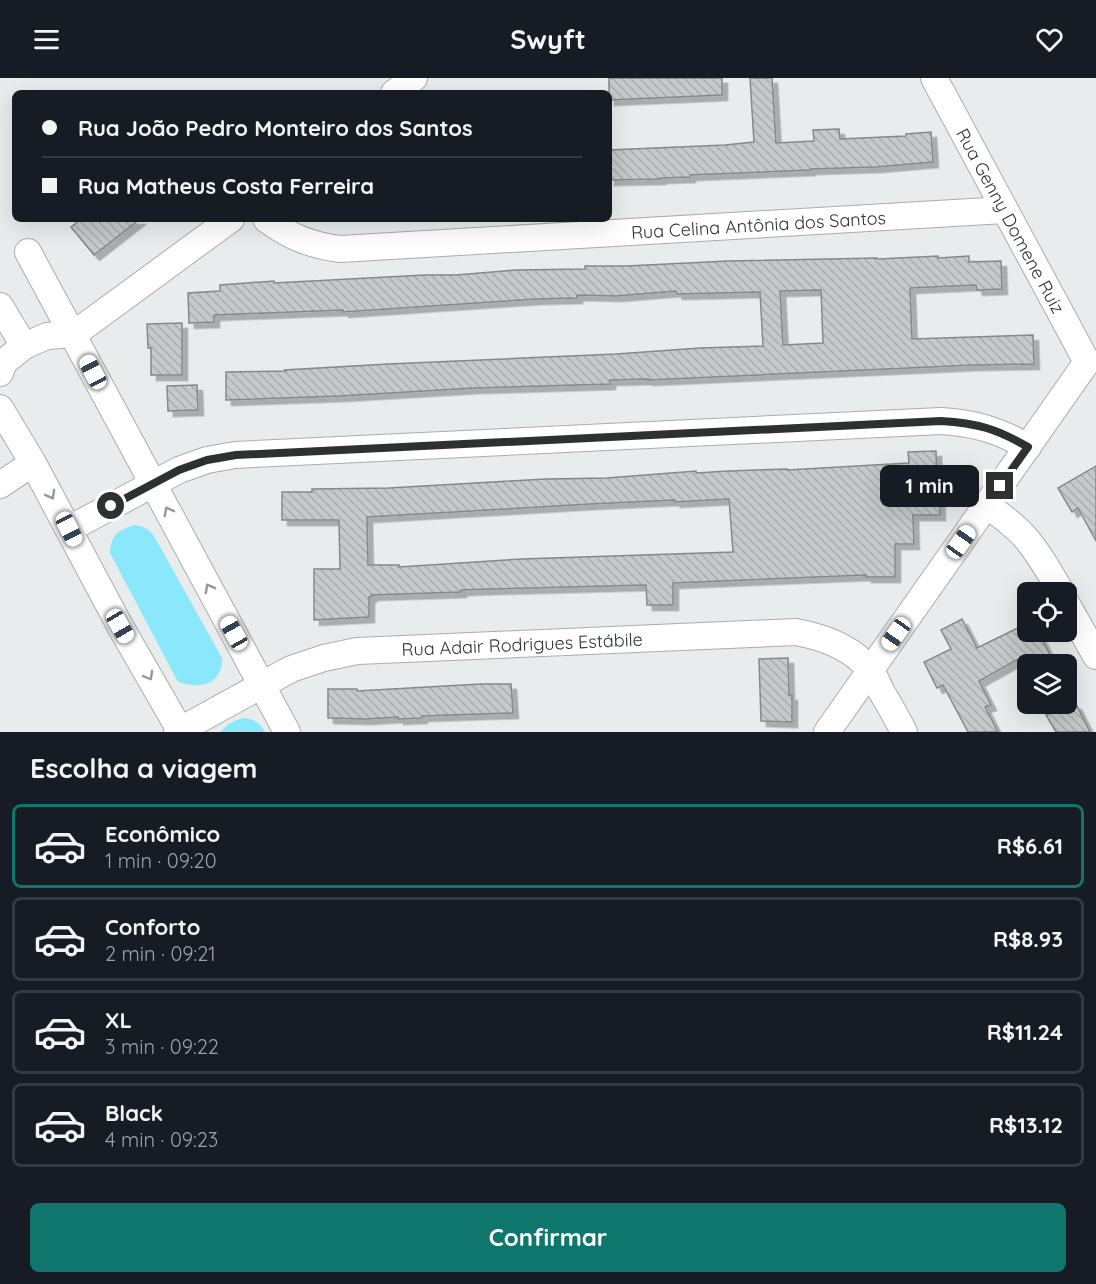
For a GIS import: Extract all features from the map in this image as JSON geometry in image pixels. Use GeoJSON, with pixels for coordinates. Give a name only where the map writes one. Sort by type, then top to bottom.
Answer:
{"type":"FeatureCollection","features":[{"type":"Feature","properties":{"kind":"street"},"geometry":{"type":"LineString","coordinates":[[398,90],[414,78]]}},
{"type":"Feature","properties":{"kind":"street","name":"Rua Genny Domene Ruiz"},"geometry":{"type":"LineString","coordinates":[[934,78],[1005,210],[1092,361]]}},
{"type":"Feature","properties":{"kind":"street","name":"Rua Celina Antônia dos Santos"},"geometry":{"type":"LineString","coordinates":[[270,222],[300,240],[340,249],[1005,210]]}},
{"type":"Feature","properties":{"kind":"street"},"geometry":{"type":"LineString","coordinates":[[0,373],[4,362],[24,346],[48,336],[74,334],[227,222]]}},
{"type":"Feature","properties":{"kind":"street"},"geometry":{"type":"LineString","coordinates":[[28,252],[286,732]]}},
{"type":"Feature","properties":{"kind":"street"},"geometry":{"type":"LineString","coordinates":[[0,306],[24,346]]}},
{"type":"Feature","properties":{"kind":"street"},"geometry":{"type":"LineString","coordinates":[[827,732],[1028,447],[1092,361]]}},
{"type":"Feature","properties":{"kind":"street"},"geometry":{"type":"LineString","coordinates":[[0,408],[33,463],[120,626],[180,731]]}},
{"type":"Feature","properties":{"kind":"street"},"geometry":{"type":"LineString","coordinates":[[69,529],[179,470],[236,455],[941,421],[964,422],[987,427],[1008,435],[1028,447]]}},
{"type":"Feature","properties":{"kind":"street"},"geometry":{"type":"LineString","coordinates":[[0,485],[33,463]]}},
{"type":"Feature","properties":{"kind":"street"},"geometry":{"type":"LineString","coordinates":[[987,505],[1024,536],[1039,555],[1054,582]]}},
{"type":"Feature","properties":{"kind":"street"},"geometry":{"type":"LineString","coordinates":[[1077,622],[1096,656]]}},
{"type":"Feature","properties":{"kind":"street","name":"Rua Adair Rodrigues Estábile"},"geometry":{"type":"LineString","coordinates":[[180,731],[291,669],[324,658],[357,651],[796,633],[829,640],[858,658],[870,670]]}},
{"type":"Feature","properties":{"kind":"street"},"geometry":{"type":"LineString","coordinates":[[870,670],[904,732]]}},
{"type":"Feature","properties":{"kind":"shaded area"},"geometry":{"type":"Polygon","coordinates":[[[134,525],[145,528],[154,536],[222,658],[219,673],[211,682],[195,685],[178,682],[110,553],[116,535],[123,529],[134,525]]]}},
{"type":"Feature","properties":{"kind":"shaded area"},"geometry":{"type":"Polygon","coordinates":[[[243,718],[256,722],[265,732],[221,732],[231,723],[243,718]]]}},
{"type":"Feature","properties":{"kind":"building"},"geometry":{"type":"Polygon","coordinates":[[[609,78],[722,78],[722,95],[612,100],[612,90],[609,90],[609,78]]]}},
{"type":"Feature","properties":{"kind":"building"},"geometry":{"type":"Polygon","coordinates":[[[750,78],[772,78],[776,143],[814,141],[813,130],[839,129],[840,139],[906,136],[906,134],[931,132],[933,162],[876,167],[612,180],[612,150],[754,142],[750,78]]]}},
{"type":"Feature","properties":{"kind":"building"},"geometry":{"type":"Polygon","coordinates":[[[77,222],[136,222],[94,255],[71,227],[77,222]]]}},
{"type":"Feature","properties":{"kind":"building"},"geometry":{"type":"Polygon","coordinates":[[[969,256],[969,262],[1001,261],[1002,289],[977,290],[976,285],[910,288],[912,339],[1033,335],[1034,364],[610,380],[610,384],[226,400],[226,372],[286,371],[763,346],[760,292],[677,294],[676,291],[616,296],[577,295],[577,298],[343,312],[343,310],[214,315],[214,322],[189,323],[188,293],[220,291],[220,285],[456,275],[516,270],[585,269],[585,266],[969,256]],[[821,290],[780,291],[783,345],[823,343],[821,290]]]}},
{"type":"Feature","properties":{"kind":"building"},"geometry":{"type":"Polygon","coordinates":[[[182,323],[182,375],[151,375],[151,348],[148,348],[147,324],[182,323]]]}},
{"type":"Feature","properties":{"kind":"building"},"geometry":{"type":"Polygon","coordinates":[[[197,385],[198,410],[168,411],[167,386],[197,385]]]}},
{"type":"Feature","properties":{"kind":"building"},"geometry":{"type":"Polygon","coordinates":[[[936,451],[940,515],[913,515],[914,544],[895,544],[895,577],[866,577],[866,575],[673,583],[673,605],[647,605],[646,585],[461,590],[461,592],[371,595],[369,597],[369,617],[314,620],[314,569],[340,569],[339,520],[282,520],[282,492],[607,478],[696,471],[696,473],[787,470],[909,463],[908,452],[936,451]],[[729,499],[590,504],[367,517],[368,565],[399,565],[399,567],[522,559],[733,552],[729,499]]]}},
{"type":"Feature","properties":{"kind":"building"},"geometry":{"type":"Polygon","coordinates":[[[1096,466],[1096,541],[1078,508],[1072,512],[1058,488],[1096,466]]]}},
{"type":"Feature","properties":{"kind":"building"},"geometry":{"type":"Polygon","coordinates":[[[962,619],[977,648],[1017,628],[1017,642],[1043,642],[1050,654],[1017,654],[1017,660],[979,681],[991,705],[985,707],[998,732],[968,732],[943,685],[937,688],[924,662],[951,649],[941,630],[962,619]]]}},
{"type":"Feature","properties":{"kind":"building"},"geometry":{"type":"Polygon","coordinates":[[[788,658],[792,722],[761,721],[759,659],[788,658]]]}},
{"type":"Feature","properties":{"kind":"building"},"geometry":{"type":"Polygon","coordinates":[[[511,684],[513,713],[398,719],[398,717],[328,718],[328,689],[357,689],[357,691],[511,684]]]}},
{"type":"Feature","properties":{"kind":"building"},"geometry":{"type":"Polygon","coordinates":[[[1077,706],[1090,732],[1056,732],[1046,715],[1077,714],[1077,706]]]}},
{"type":"Feature","properties":{"kind":"route"},"geometry":{"type":"LineString","coordinates":[[111,506],[179,470],[207,460],[236,455],[941,421],[964,422],[987,427],[1008,435],[1028,447],[1000,486]]}}]}
